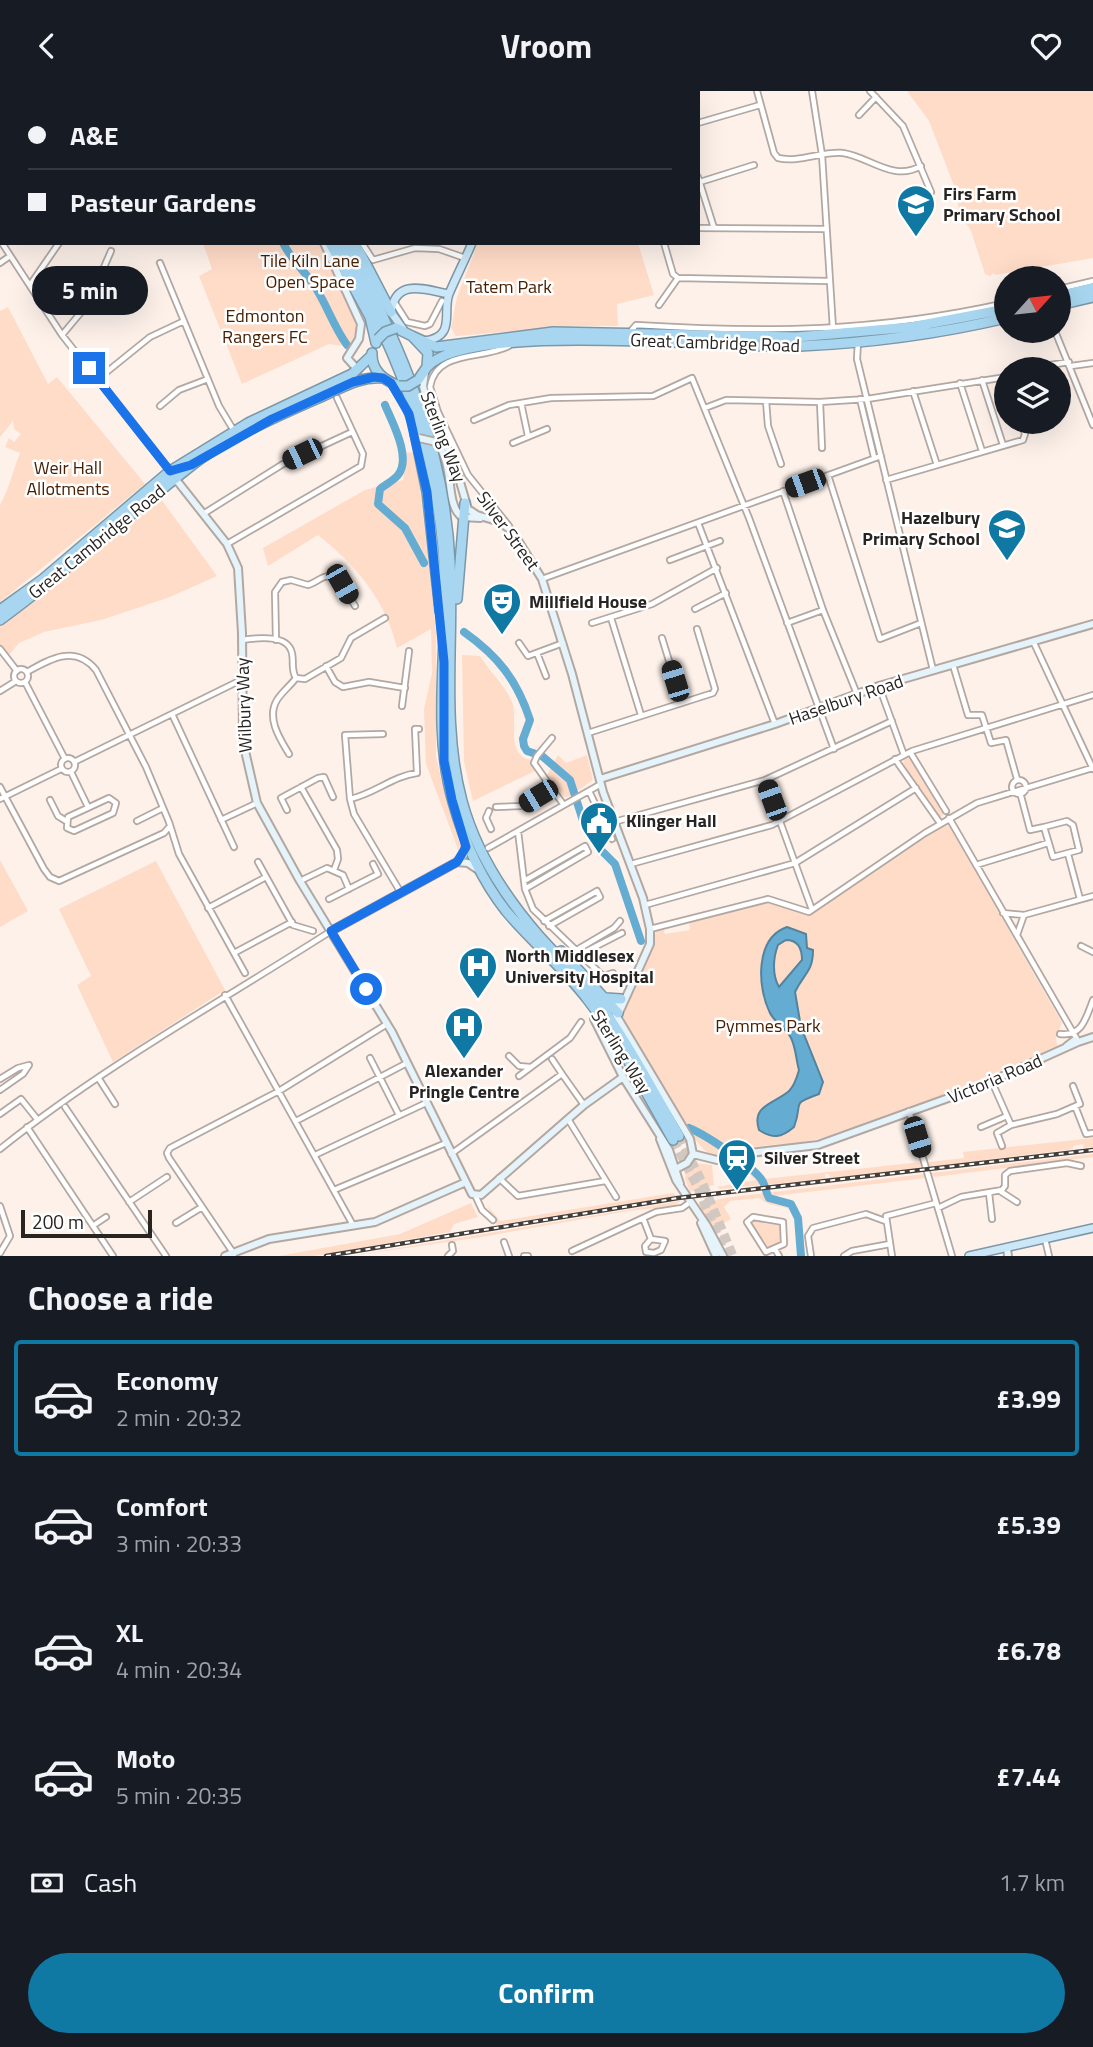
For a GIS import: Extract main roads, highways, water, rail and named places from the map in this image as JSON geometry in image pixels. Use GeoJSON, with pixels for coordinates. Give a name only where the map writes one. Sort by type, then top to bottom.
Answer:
{"type":"FeatureCollection","features":[{"type":"Feature","properties":{"kind":"highway"},"geometry":{"type":"LineString","coordinates":[[331,245],[370,317],[377,341]]}},
{"type":"Feature","properties":{"kind":"highway"},"geometry":{"type":"LineString","coordinates":[[339,245],[386,312]]}},
{"type":"Feature","properties":{"kind":"highway"},"geometry":{"type":"LineString","coordinates":[[347,245],[386,312]]}},
{"type":"Feature","properties":{"kind":"highway"},"geometry":{"type":"LineString","coordinates":[[356,245],[411,376],[432,460]]}},
{"type":"Feature","properties":{"kind":"highway"},"geometry":{"type":"LineString","coordinates":[[1071,293],[1093,288]]}},
{"type":"Feature","properties":{"kind":"highway"},"geometry":{"type":"LineString","coordinates":[[1071,302],[1093,297]]}},
{"type":"Feature","properties":{"kind":"highway","name":"Great Cambridge Road"},"geometry":{"type":"LineString","coordinates":[[424,341],[436,347],[554,332],[824,336],[911,327],[994,311]]}},
{"type":"Feature","properties":{"kind":"highway","name":"Great Cambridge Road"},"geometry":{"type":"LineString","coordinates":[[426,369],[451,351],[491,344],[581,340],[775,347],[858,346],[939,332],[994,313]]}},
{"type":"Feature","properties":{"kind":"highway"},"geometry":{"type":"LineString","coordinates":[[172,475],[250,431],[364,378],[408,386],[418,380],[426,369],[426,349],[405,329]]}},
{"type":"Feature","properties":{"kind":"highway"},"geometry":{"type":"LineString","coordinates":[[391,382],[374,367],[372,355],[377,341],[385,332],[405,329],[424,341]]}},
{"type":"Feature","properties":{"kind":"highway","name":"Great Cambridge Road"},"geometry":{"type":"LineString","coordinates":[[0,610],[43,579],[148,490],[234,431],[358,370],[372,355]]}},
{"type":"Feature","properties":{"kind":"highway"},"geometry":{"type":"LineString","coordinates":[[417,438],[427,492],[444,662]]}},
{"type":"Feature","properties":{"kind":"highway","name":"Sterling Way"},"geometry":{"type":"LineString","coordinates":[[432,460],[446,514],[450,560],[452,745],[461,800],[483,856],[519,911],[606,1013],[676,1138],[610,1031],[586,998],[506,911],[481,873],[466,842],[452,800],[444,761],[444,563],[432,460]]}},
{"type":"Feature","properties":{"kind":"highway","name":"Great Cambridge Road"},"geometry":{"type":"LineString","coordinates":[[0,620],[172,475]]}},
{"type":"Feature","properties":{"kind":"highway"},"geometry":{"type":"LineString","coordinates":[[451,678],[458,570],[466,518],[465,503]]}},
{"type":"Feature","properties":{"kind":"highway"},"geometry":{"type":"LineString","coordinates":[[519,911],[606,998],[617,1013]]}},
{"type":"Feature","properties":{"kind":"highway"},"geometry":{"type":"LineString","coordinates":[[567,977],[594,1019]]}},
{"type":"Feature","properties":{"kind":"highway"},"geometry":{"type":"LineString","coordinates":[[606,998],[623,997]]}},
{"type":"Feature","properties":{"kind":"main road"},"geometry":{"type":"LineString","coordinates":[[424,341],[440,336],[448,315],[449,294],[471,245]]}},
{"type":"Feature","properties":{"kind":"main road"},"geometry":{"type":"LineString","coordinates":[[405,329],[386,312],[401,293],[412,288],[425,287],[449,294]]}},
{"type":"Feature","properties":{"kind":"main road"},"geometry":{"type":"LineString","coordinates":[[969,1256],[1007,1252],[1093,1227]]}},
{"type":"Feature","properties":{"kind":"water"},"geometry":{"type":"Polygon","coordinates":[[[787,927],[806,934],[807,948],[813,950],[810,968],[795,992],[801,1027],[823,1082],[819,1094],[799,1105],[794,1127],[777,1136],[759,1130],[758,1115],[765,1106],[789,1091],[799,1070],[791,1038],[770,1013],[763,990],[761,977],[764,952],[777,933],[787,927]],[[786,940],[778,945],[774,961],[779,987],[802,960],[798,946],[786,940]]]}},
{"type":"Feature","properties":{"kind":"waterway"},"geometry":{"type":"LineString","coordinates":[[284,245],[317,290],[347,345]]}},
{"type":"Feature","properties":{"kind":"waterway"},"geometry":{"type":"LineString","coordinates":[[385,405],[399,440],[403,459],[398,475],[380,489],[378,504],[405,528],[424,563]]}},
{"type":"Feature","properties":{"kind":"waterway"},"geometry":{"type":"LineString","coordinates":[[464,632],[487,650],[505,670],[519,693],[530,720],[523,739],[527,751],[542,756],[570,780],[586,830],[615,864],[641,941]]}},
{"type":"Feature","properties":{"kind":"waterway"},"geometry":{"type":"LineString","coordinates":[[689,1128],[741,1160],[763,1182],[769,1198],[791,1204],[798,1218],[801,1256]]}},
{"type":"Feature","properties":{"kind":"tunnel"},"geometry":{"type":"LineString","coordinates":[[679,1136],[703,1184],[733,1256]]}},
{"type":"Feature","properties":{"kind":"tunnel"},"geometry":{"type":"LineString","coordinates":[[673,1140],[697,1186],[726,1256]]}},
{"type":"Feature","properties":{"kind":"railway"},"geometry":{"type":"LineString","coordinates":[[326,1256],[678,1198],[1093,1150]]}},
{"type":"Feature","properties":{"kind":"place","name":"Firs Farm Primary School"},"geometry":{"type":"Point","coordinates":[916,238]}},
{"type":"Feature","properties":{"kind":"place","name":"Hazelbury Primary School"},"geometry":{"type":"Point","coordinates":[1007,562]}},
{"type":"Feature","properties":{"kind":"place","name":"Millfield House"},"geometry":{"type":"Point","coordinates":[502,636]}},
{"type":"Feature","properties":{"kind":"place","name":"Klinger Hall"},"geometry":{"type":"Point","coordinates":[599,855]}},
{"type":"Feature","properties":{"kind":"place","name":"North Middlesex University Hospital"},"geometry":{"type":"Point","coordinates":[478,1000]}},
{"type":"Feature","properties":{"kind":"place","name":"Alexander Pringle Centre"},"geometry":{"type":"Point","coordinates":[464,1060]}},
{"type":"Feature","properties":{"kind":"place","name":"Silver Street"},"geometry":{"type":"Point","coordinates":[737,1192]}},
{"type":"Feature","properties":{"kind":"park label","name":"Tile Kiln Lane Open Space"},"geometry":{"type":"Point","coordinates":[310,272]}},
{"type":"Feature","properties":{"kind":"park label","name":"Tatem Park"},"geometry":{"type":"Point","coordinates":[509,287]}},
{"type":"Feature","properties":{"kind":"park label","name":"Edmonton Rangers FC"},"geometry":{"type":"Point","coordinates":[265,326]}},
{"type":"Feature","properties":{"kind":"park label","name":"Weir Hall Allotments"},"geometry":{"type":"Point","coordinates":[68,478]}},
{"type":"Feature","properties":{"kind":"park label","name":"Pymmes Park"},"geometry":{"type":"Point","coordinates":[768,1026]}}]}
